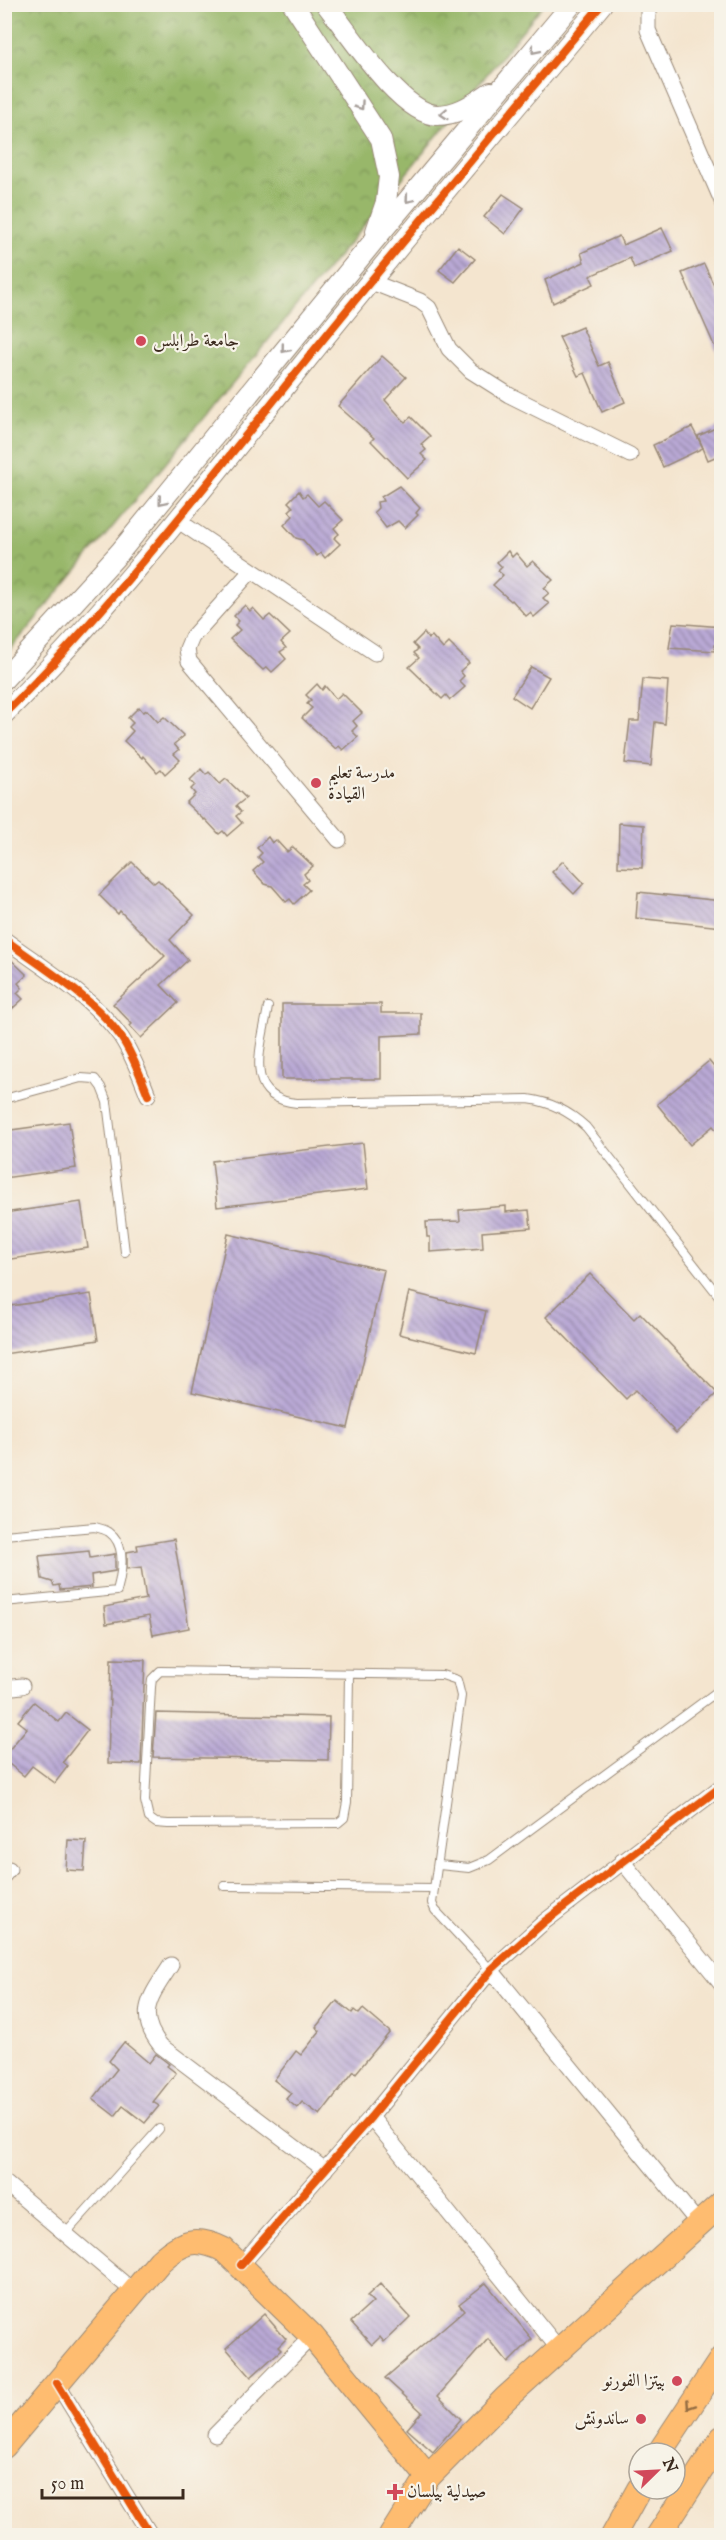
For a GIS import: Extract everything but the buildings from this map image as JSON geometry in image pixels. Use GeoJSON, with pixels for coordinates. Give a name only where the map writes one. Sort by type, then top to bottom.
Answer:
{"type":"FeatureCollection","features":[{"type":"Feature","properties":{"kind":"main road"},"geometry":{"type":"LineString","coordinates":[[391,2535],[428,2477],[506,2398],[722,2203]]}},
{"type":"Feature","properties":{"kind":"main road"},"geometry":{"type":"LineString","coordinates":[[4,2446],[160,2261],[184,2244],[197,2241],[211,2243],[224,2250],[312,2336],[428,2477]]}},
{"type":"Feature","properties":{"kind":"main road"},"geometry":{"type":"LineString","coordinates":[[667,2441],[722,2358]]}},
{"type":"Feature","properties":{"kind":"main road"},"geometry":{"type":"LineString","coordinates":[[664,2531],[722,2439]]}},
{"type":"Feature","properties":{"kind":"main road"},"geometry":{"type":"LineString","coordinates":[[613,2535],[632,2501]]}},
{"type":"Feature","properties":{"kind":"street"},"geometry":{"type":"LineString","coordinates":[[372,243],[386,202],[389,177],[381,139],[298,11],[324,4],[401,98],[420,111],[436,115],[454,114],[470,106],[513,76]]}},
{"type":"Feature","properties":{"kind":"street"},"geometry":{"type":"LineString","coordinates":[[4,679],[120,552],[372,243],[572,4]]}},
{"type":"Feature","properties":{"kind":"street"},"geometry":{"type":"LineString","coordinates":[[4,714],[57,662],[99,614],[369,281],[602,4]]}},
{"type":"Feature","properties":{"kind":"street"},"geometry":{"type":"LineString","coordinates":[[653,4],[648,13],[648,30],[722,201]]}},
{"type":"Feature","properties":{"kind":"street"},"geometry":{"type":"LineString","coordinates":[[334,69],[360,48]]}},
{"type":"Feature","properties":{"kind":"street"},"geometry":{"type":"LineString","coordinates":[[369,281],[420,301],[429,308],[449,349],[471,371],[509,395],[630,455]]}},
{"type":"Feature","properties":{"kind":"street"},"geometry":{"type":"LineString","coordinates":[[177,520],[375,653]]}},
{"type":"Feature","properties":{"kind":"street"},"geometry":{"type":"LineString","coordinates":[[251,571],[192,637],[187,649],[189,661],[339,840]]}},
{"type":"Feature","properties":{"kind":"street"},"geometry":{"type":"LineString","coordinates":[[4,939],[77,994],[105,1019],[130,1051],[148,1095]]}},
{"type":"Feature","properties":{"kind":"street"},"geometry":{"type":"LineString","coordinates":[[4,1688],[22,1686]]}},
{"type":"Feature","properties":{"kind":"street"},"geometry":{"type":"LineString","coordinates":[[241,2265],[371,2116],[491,1970],[544,1922],[722,1786]]}},
{"type":"Feature","properties":{"kind":"street"},"geometry":{"type":"LineString","coordinates":[[622,1861],[722,1984]]}},
{"type":"Feature","properties":{"kind":"street"},"geometry":{"type":"LineString","coordinates":[[171,1965],[149,2000],[147,2023],[161,2046],[325,2170]]}},
{"type":"Feature","properties":{"kind":"street"},"geometry":{"type":"LineString","coordinates":[[491,1970],[699,2224]]}},
{"type":"Feature","properties":{"kind":"street"},"geometry":{"type":"LineString","coordinates":[[371,2116],[559,2349]]}},
{"type":"Feature","properties":{"kind":"street"},"geometry":{"type":"LineString","coordinates":[[4,2182],[134,2291]]}},
{"type":"Feature","properties":{"kind":"street"},"geometry":{"type":"LineString","coordinates":[[215,2435],[312,2336]]}},
{"type":"Feature","properties":{"kind":"street"},"geometry":{"type":"LineString","coordinates":[[57,2383],[152,2535]]}},
{"type":"Feature","properties":{"kind":"lane"},"geometry":{"type":"LineString","coordinates":[[268,1007],[258,1073],[265,1090],[280,1100],[297,1103],[528,1099],[565,1110],[586,1127],[722,1300]]}},
{"type":"Feature","properties":{"kind":"lane"},"geometry":{"type":"LineString","coordinates":[[4,1099],[81,1078],[95,1079],[107,1102],[125,1252]]}},
{"type":"Feature","properties":{"kind":"lane"},"geometry":{"type":"LineString","coordinates":[[4,1535],[95,1527],[109,1532],[117,1544],[123,1569],[117,1591],[4,1602]]}},
{"type":"Feature","properties":{"kind":"lane"},"geometry":{"type":"LineString","coordinates":[[350,1675],[347,1802],[344,1818],[338,1823],[168,1824],[156,1823],[149,1818],[145,1801],[151,1687],[155,1674],[166,1670],[442,1675],[457,1680],[461,1696],[432,1903],[435,1910],[491,1970]]}},
{"type":"Feature","properties":{"kind":"lane"},"geometry":{"type":"LineString","coordinates":[[439,1865],[469,1868],[489,1860],[722,1688]]}},
{"type":"Feature","properties":{"kind":"lane"},"geometry":{"type":"LineString","coordinates":[[224,1886],[434,1888]]}},
{"type":"Feature","properties":{"kind":"lane"},"geometry":{"type":"LineString","coordinates":[[66,2233],[159,2128]]}},
{"type":"Feature","properties":{"kind":"green space","name":"جامعة طرابلس"},"geometry":{"type":"Polygon","coordinates":[[[5,5],[543,5],[371,217],[5,656],[5,5]]]}},
{"type":"Feature","properties":{"kind":"cycle path"},"geometry":{"type":"LineString","coordinates":[[4,714],[122,587],[377,273],[602,4]]}},
{"type":"Feature","properties":{"kind":"cycle path"},"geometry":{"type":"LineString","coordinates":[[4,939],[67,984],[110,1022],[129,1051],[148,1095]]}},
{"type":"Feature","properties":{"kind":"cycle path"},"geometry":{"type":"LineString","coordinates":[[241,2265],[371,2117],[491,1970],[544,1922],[722,1786]]}},
{"type":"Feature","properties":{"kind":"cycle path"},"geometry":{"type":"LineString","coordinates":[[57,2383],[151,2536]]}},
{"type":"Feature","properties":{"kind":"place","name":"جامعة طرابلس"},"geometry":{"type":"Point","coordinates":[141,341]}},
{"type":"Feature","properties":{"kind":"place","name":"مدرسة تعليم القيادة"},"geometry":{"type":"Point","coordinates":[316,783]}},
{"type":"Feature","properties":{"kind":"place","name":"بيتزا الفورنو"},"geometry":{"type":"Point","coordinates":[677,2381]}},
{"type":"Feature","properties":{"kind":"place","name":"ساندوتش"},"geometry":{"type":"Point","coordinates":[641,2419]}},
{"type":"Feature","properties":{"kind":"place","name":"صيدلية بيلسان"},"geometry":{"type":"Point","coordinates":[395,2492]}}]}
